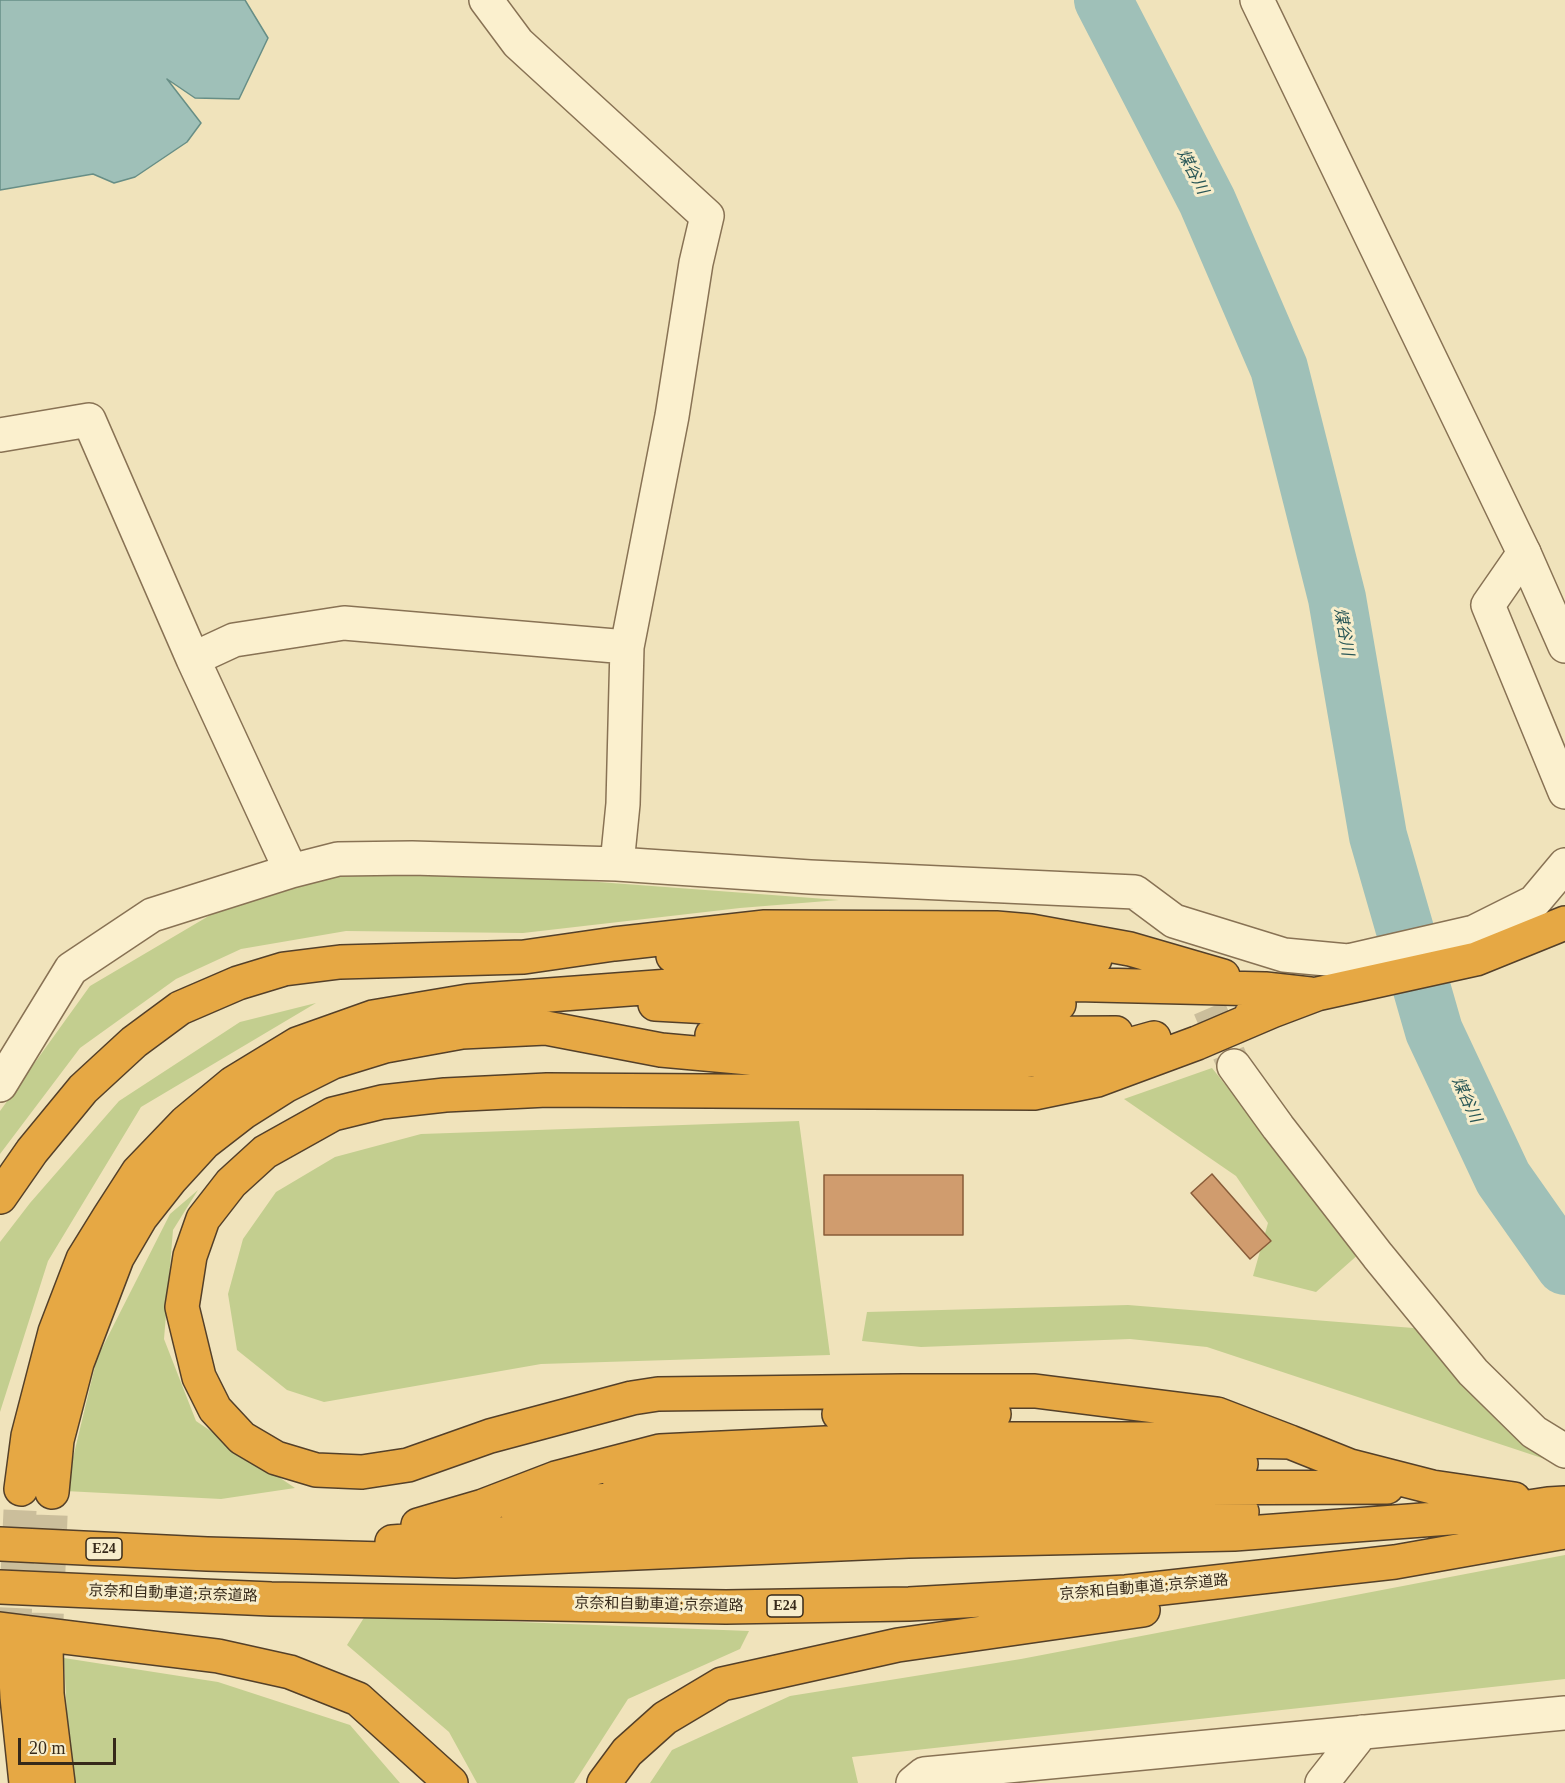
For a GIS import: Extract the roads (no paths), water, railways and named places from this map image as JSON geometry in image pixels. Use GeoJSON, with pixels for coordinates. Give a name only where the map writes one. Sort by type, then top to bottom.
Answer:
{"type":"FeatureCollection","features":[{"type":"Feature","properties":{"kind":"highway"},"geometry":{"type":"LineString","coordinates":[[1268,1000],[1208,1024],[1093,1055],[1026,1060],[760,1059],[661,1050],[546,1028],[462,1032],[385,1046],[333,1062],[244,1112],[204,1143],[141,1217],[117,1258],[77,1363],[57,1440],[37,1490],[28,1436],[45,1365],[70,1288],[83,1259],[138,1172],[186,1122],[233,1083],[297,1044],[373,1017],[468,1001],[710,983],[1012,983],[1268,1000],[1317,994],[1372,983],[1476,958],[1565,923]]}},
{"type":"Feature","properties":{"kind":"highway"},"geometry":{"type":"LineString","coordinates":[[0,1197],[32,1151],[83,1089],[134,1042],[180,1008],[238,983],[284,969],[340,962],[524,957],[765,927],[996,928],[1031,931],[1178,957],[1268,1000]]}},
{"type":"Feature","properties":{"kind":"highway"},"geometry":{"type":"LineString","coordinates":[[1268,1000],[1197,1043],[1097,1080],[1034,1093],[547,1090],[446,1095],[382,1102],[333,1114],[265,1152],[231,1183],[203,1219],[190,1256],[182,1307],[199,1377],[215,1408],[242,1438],[276,1458],[316,1470],[362,1472],[408,1464],[490,1436],[632,1398],[658,1394],[1035,1391],[1217,1414],[1350,1466],[1431,1487]]}},
{"type":"Feature","properties":{"kind":"highway"},"geometry":{"type":"LineString","coordinates":[[349,1545],[483,1506],[556,1478],[660,1451],[908,1439],[1149,1439],[1290,1442]]}},
{"type":"Feature","properties":{"kind":"highway"},"geometry":{"type":"LineString","coordinates":[[556,1478],[907,1466],[1151,1462],[1350,1466]]}},
{"type":"Feature","properties":{"kind":"highway"},"geometry":{"type":"LineString","coordinates":[[483,1506],[906,1489],[1149,1487],[1431,1487],[1557,1503]]}},
{"type":"Feature","properties":{"kind":"highway","name":"E24"},"geometry":{"type":"LineString","coordinates":[[0,1544],[207,1554],[455,1562],[908,1541],[1234,1534],[1463,1517],[1557,1503]]}},
{"type":"Feature","properties":{"kind":"highway"},"geometry":{"type":"LineString","coordinates":[[207,1554],[604,1526],[918,1515],[1153,1511],[1463,1517]]}},
{"type":"Feature","properties":{"kind":"highway","name":"京奈和自動車道;京奈道路"},"geometry":{"type":"LineString","coordinates":[[0,1587],[307,1599],[726,1607],[898,1604],[1126,1592],[1395,1562],[1565,1532]]}},
{"type":"Feature","properties":{"kind":"highway"},"geometry":{"type":"LineString","coordinates":[[604,1783],[627,1752],[665,1718],[722,1684],[898,1644],[1198,1602],[1395,1562]]}},
{"type":"Feature","properties":{"kind":"highway"},"geometry":{"type":"LineString","coordinates":[[20,1639],[17,1697],[26,1783]]}},
{"type":"Feature","properties":{"kind":"highway"},"geometry":{"type":"LineString","coordinates":[[20,1639],[47,1694],[58,1783]]}},
{"type":"Feature","properties":{"kind":"highway"},"geometry":{"type":"LineString","coordinates":[[20,1639],[218,1656],[290,1672],[358,1699],[452,1783]]}},
{"type":"Feature","properties":{"kind":"street"},"geometry":{"type":"LineString","coordinates":[[486,0],[518,43],[708,216],[696,262],[672,416],[627,647],[623,804],[617,864]]}},
{"type":"Feature","properties":{"kind":"street"},"geometry":{"type":"LineString","coordinates":[[1257,0],[1524,553],[1565,646]]}},
{"type":"Feature","properties":{"kind":"street"},"geometry":{"type":"LineString","coordinates":[[0,435],[89,420],[193,659],[291,871]]}},
{"type":"Feature","properties":{"kind":"street"},"geometry":{"type":"LineString","coordinates":[[1524,553],[1488,606],[1565,792]]}},
{"type":"Feature","properties":{"kind":"street"},"geometry":{"type":"LineString","coordinates":[[193,659],[234,640],[344,622],[627,647]]}},
{"type":"Feature","properties":{"kind":"street"},"geometry":{"type":"LineString","coordinates":[[0,1084],[71,969],[152,915],[291,871],[338,859],[412,858],[617,864],[810,877],[1135,892],[1174,921],[1284,955],[1348,961],[1474,932],[1534,902],[1565,865]]}},
{"type":"Feature","properties":{"kind":"street"},"geometry":{"type":"LineString","coordinates":[[1174,921],[1178,957]]}},
{"type":"Feature","properties":{"kind":"street"},"geometry":{"type":"LineString","coordinates":[[1234,1066],[1378,1256],[1473,1372],[1534,1432],[1565,1450]]}},
{"type":"Feature","properties":{"kind":"street"},"geometry":{"type":"LineString","coordinates":[[913,1783],[924,1774],[1565,1713]]}},
{"type":"Feature","properties":{"kind":"street"},"geometry":{"type":"LineString","coordinates":[[1322,1783],[1362,1732]]}},
{"type":"Feature","properties":{"kind":"water"},"geometry":{"type":"Polygon","coordinates":[[[0,0],[245,0],[268,38],[239,99],[195,98],[167,79],[201,123],[187,142],[135,177],[114,183],[93,174],[0,190],[0,0]]]}},
{"type":"Feature","properties":{"kind":"waterway","name":"煤谷川"},"geometry":{"type":"LineString","coordinates":[[1103,0],[1207,201],[1279,368],[1337,598],[1378,836],[1434,1031],[1503,1178],[1565,1266]]}},
{"type":"Feature","properties":{"kind":"tunnel"},"geometry":{"type":"LineString","coordinates":[[1190,963],[1234,1066]]}},
{"type":"Feature","properties":{"kind":"tunnel"},"geometry":{"type":"LineString","coordinates":[[14,1641],[21,1489]]}},
{"type":"Feature","properties":{"kind":"tunnel"},"geometry":{"type":"LineString","coordinates":[[46,1646],[52,1492]]}}]}
